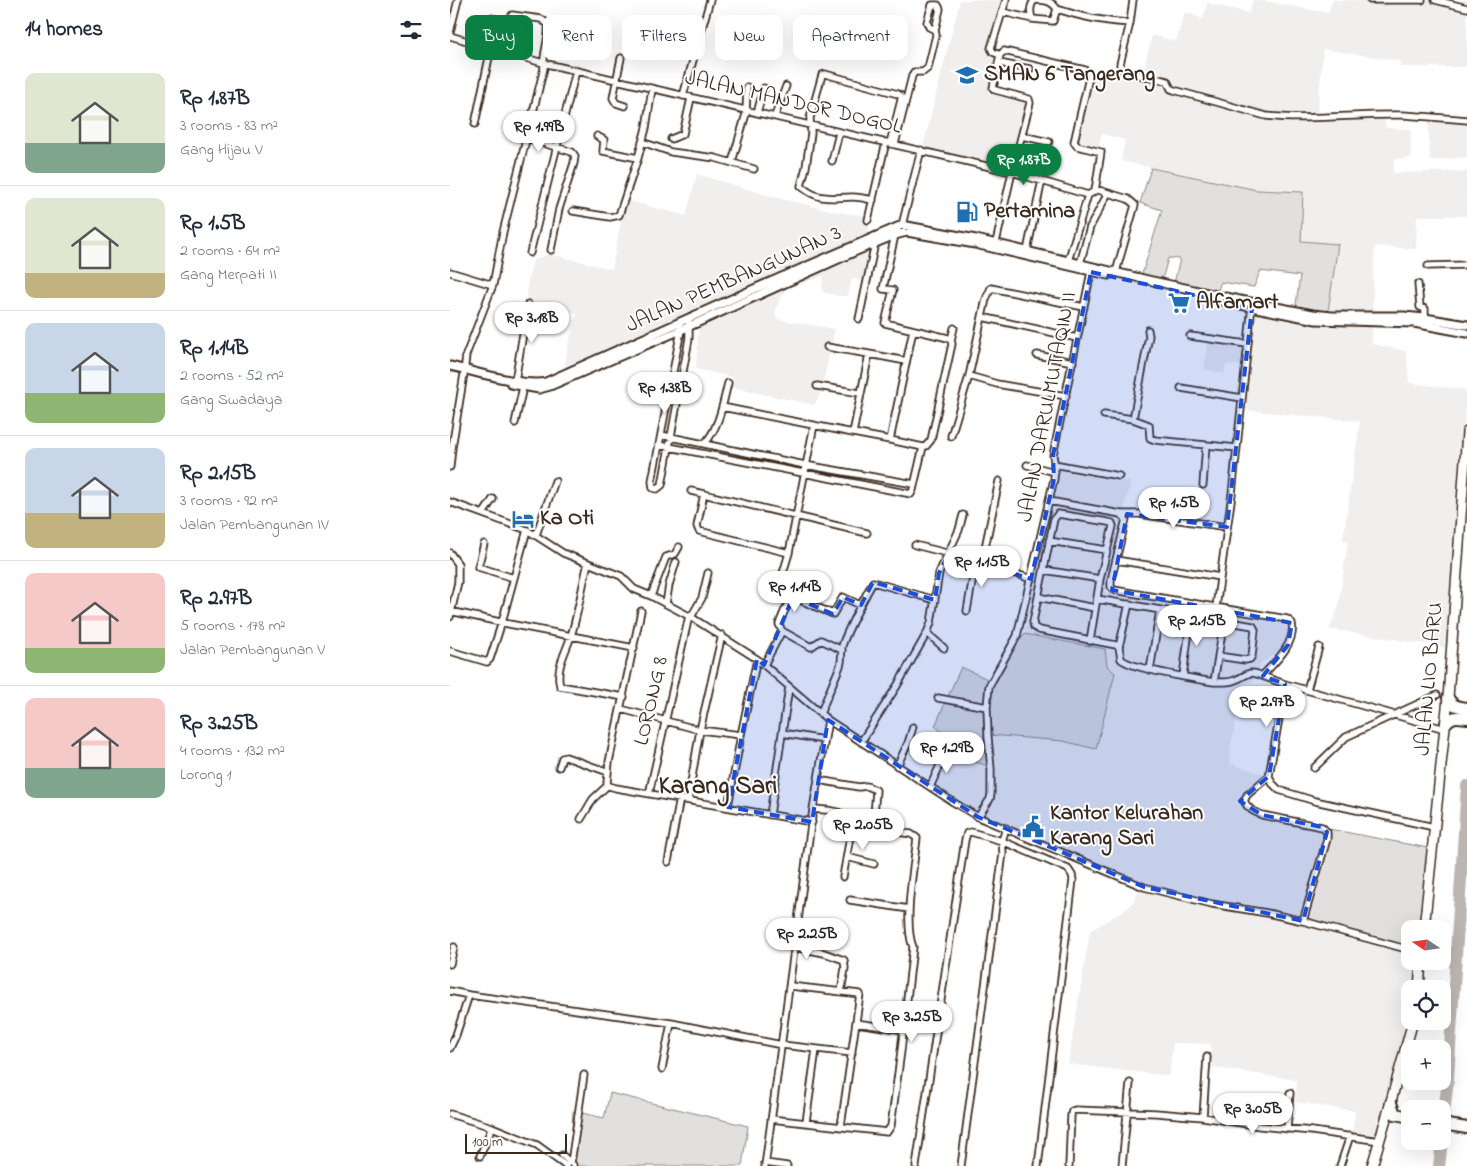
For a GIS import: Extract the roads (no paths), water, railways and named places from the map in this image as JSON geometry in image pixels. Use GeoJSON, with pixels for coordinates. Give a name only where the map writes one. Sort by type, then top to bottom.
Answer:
{"type":"FeatureCollection","features":[{"type":"Feature","properties":{"kind":"highway"},"geometry":{"type":"LineString","coordinates":[[1448,698],[1454,716],[1467,718]]}},
{"type":"Feature","properties":{"kind":"highway"},"geometry":{"type":"LineString","coordinates":[[1391,1100],[1395,1114],[1401,1116]]}},
{"type":"Feature","properties":{"kind":"highway"},"geometry":{"type":"LineString","coordinates":[[1451,1126],[1466,1128]]}},
{"type":"Feature","properties":{"kind":"main road","name":"JALAN LIO BARU"},"geometry":{"type":"LineString","coordinates":[[1425,920],[1434,827],[1454,716],[1448,698],[1467,432]]}},
{"type":"Feature","properties":{"kind":"main road"},"geometry":{"type":"LineString","coordinates":[[1372,1166],[1410,1030]]}},
{"type":"Feature","properties":{"kind":"street"},"geometry":{"type":"LineString","coordinates":[[450,34],[458,0]]}},
{"type":"Feature","properties":{"kind":"street"},"geometry":{"type":"LineString","coordinates":[[683,96],[710,0]]}},
{"type":"Feature","properties":{"kind":"street"},"geometry":{"type":"LineString","coordinates":[[1000,55],[991,50],[1006,0]]}},
{"type":"Feature","properties":{"kind":"street"},"geometry":{"type":"LineString","coordinates":[[1032,19],[1030,11],[1032,3],[1036,0],[1054,3],[1057,9],[1082,17],[1130,23]]}},
{"type":"Feature","properties":{"kind":"street"},"geometry":{"type":"LineString","coordinates":[[1133,0],[1130,23],[1120,64],[1122,71],[1167,80],[1171,89],[1266,116],[1324,118],[1401,115],[1467,120]]}},
{"type":"Feature","properties":{"kind":"street"},"geometry":{"type":"LineString","coordinates":[[1370,0],[1422,0]]}},
{"type":"Feature","properties":{"kind":"street"},"geometry":{"type":"LineString","coordinates":[[1435,0],[1467,8]]}},
{"type":"Feature","properties":{"kind":"street"},"geometry":{"type":"LineString","coordinates":[[1003,12],[1032,19],[1053,20],[1057,9]]}},
{"type":"Feature","properties":{"kind":"street"},"geometry":{"type":"LineString","coordinates":[[450,466],[466,356],[493,285],[503,232],[544,68],[543,58],[549,34],[548,24],[541,19],[533,18]]}},
{"type":"Feature","properties":{"kind":"street"},"geometry":{"type":"LineString","coordinates":[[868,220],[912,76],[914,72],[923,72],[928,68],[936,35],[934,30]]}},
{"type":"Feature","properties":{"kind":"street","name":"JALAN MANDOR DOGOL"},"geometry":{"type":"LineString","coordinates":[[450,34],[465,39]]}},
{"type":"Feature","properties":{"kind":"street"},"geometry":{"type":"LineString","coordinates":[[995,246],[1030,100],[995,90],[994,86],[1000,55],[1004,51],[1057,62],[1086,70],[1090,73],[1074,142],[1077,146],[1101,152],[1095,189],[1093,194],[1088,195],[1068,261]]}},
{"type":"Feature","properties":{"kind":"street"},"geometry":{"type":"LineString","coordinates":[[620,58],[613,98],[616,103],[625,106]]}},
{"type":"Feature","properties":{"kind":"street"},"geometry":{"type":"LineString","coordinates":[[475,124],[488,60]]}},
{"type":"Feature","properties":{"kind":"street","name":"JALAN MANDOR DOGOL"},"geometry":{"type":"LineString","coordinates":[[533,60],[1012,172],[1088,195]]}},
{"type":"Feature","properties":{"kind":"street"},"geometry":{"type":"LineString","coordinates":[[999,63],[1030,69]]}},
{"type":"Feature","properties":{"kind":"street"},"geometry":{"type":"LineString","coordinates":[[530,253],[576,71]]}},
{"type":"Feature","properties":{"kind":"street"},"geometry":{"type":"LineString","coordinates":[[873,200],[854,197],[826,198],[808,192],[801,186],[811,133],[810,118],[822,75],[858,83],[901,96],[890,143]]}},
{"type":"Feature","properties":{"kind":"street"},"geometry":{"type":"LineString","coordinates":[[775,116],[786,86]]}},
{"type":"Feature","properties":{"kind":"street"},"geometry":{"type":"LineString","coordinates":[[732,162],[746,114],[747,87]]}},
{"type":"Feature","properties":{"kind":"street"},"geometry":{"type":"LineString","coordinates":[[757,113],[764,88]]}},
{"type":"Feature","properties":{"kind":"street"},"geometry":{"type":"LineString","coordinates":[[573,211],[610,217],[619,215],[646,128],[652,89]]}},
{"type":"Feature","properties":{"kind":"street"},"geometry":{"type":"LineString","coordinates":[[672,139],[683,134],[691,98]]}},
{"type":"Feature","properties":{"kind":"street"},"geometry":{"type":"LineString","coordinates":[[832,161],[839,133]]}},
{"type":"Feature","properties":{"kind":"street"},"geometry":{"type":"LineString","coordinates":[[597,136],[604,140],[603,151],[638,158]]}},
{"type":"Feature","properties":{"kind":"street"},"geometry":{"type":"LineString","coordinates":[[1022,136],[1049,142]]}},
{"type":"Feature","properties":{"kind":"street"},"geometry":{"type":"LineString","coordinates":[[527,138],[572,152],[574,156],[559,209],[551,250]]}},
{"type":"Feature","properties":{"kind":"street"},"geometry":{"type":"LineString","coordinates":[[642,142],[671,152],[716,158],[754,169]]}},
{"type":"Feature","properties":{"kind":"street"},"geometry":{"type":"LineString","coordinates":[[921,150],[902,225],[995,246],[1027,251],[1316,320],[1414,323],[1467,333]]}},
{"type":"Feature","properties":{"kind":"street"},"geometry":{"type":"LineString","coordinates":[[1027,251],[1042,180]]}},
{"type":"Feature","properties":{"kind":"street"},"geometry":{"type":"LineString","coordinates":[[1095,189],[1128,199],[1135,205],[1116,272]]}},
{"type":"Feature","properties":{"kind":"street"},"geometry":{"type":"LineString","coordinates":[[1080,264],[1090,227],[1108,193]]}},
{"type":"Feature","properties":{"kind":"street","name":"JALAN PEMBANGUNAN 3"},"geometry":{"type":"LineString","coordinates":[[450,366],[523,387],[539,389],[550,386],[679,330],[688,323],[853,250],[902,225]]}},
{"type":"Feature","properties":{"kind":"street","name":"JALAN PEMBANGUNAN 3"},"geometry":{"type":"LineString","coordinates":[[853,250],[907,232],[976,242]]}},
{"type":"Feature","properties":{"kind":"street"},"geometry":{"type":"LineString","coordinates":[[895,235],[883,288],[893,290],[885,323],[951,340]]}},
{"type":"Feature","properties":{"kind":"street"},"geometry":{"type":"LineString","coordinates":[[859,319],[874,243]]}},
{"type":"Feature","properties":{"kind":"street"},"geometry":{"type":"LineString","coordinates":[[995,246],[1091,272],[1252,305],[1332,316],[1404,316],[1467,324]]}},
{"type":"Feature","properties":{"kind":"street"},"geometry":{"type":"LineString","coordinates":[[1428,266],[1467,265]]}},
{"type":"Feature","properties":{"kind":"street"},"geometry":{"type":"LineString","coordinates":[[450,272],[493,285]]}},
{"type":"Feature","properties":{"kind":"street","name":"JALAN DARULMUTAQIN II"},"geometry":{"type":"LineString","coordinates":[[978,817],[990,799],[991,794],[987,707],[990,686],[1018,636],[1055,472],[1053,455],[1091,272]]}},
{"type":"Feature","properties":{"kind":"street"},"geometry":{"type":"LineString","coordinates":[[1418,284],[1420,307],[1425,310],[1425,318]]}},
{"type":"Feature","properties":{"kind":"street"},"geometry":{"type":"LineString","coordinates":[[951,436],[969,376],[986,298],[991,288],[1084,307]]}},
{"type":"Feature","properties":{"kind":"street"},"geometry":{"type":"LineString","coordinates":[[515,381],[528,304]]}},
{"type":"Feature","properties":{"kind":"street"},"geometry":{"type":"LineString","coordinates":[[1216,607],[1237,448],[1252,305]]}},
{"type":"Feature","properties":{"kind":"street"},"geometry":{"type":"LineString","coordinates":[[982,317],[1078,338]]}},
{"type":"Feature","properties":{"kind":"street"},"geometry":{"type":"LineString","coordinates":[[688,323],[689,338],[670,448],[662,485],[657,489],[654,488],[652,481],[679,330],[689,338]]}},
{"type":"Feature","properties":{"kind":"street"},"geometry":{"type":"LineString","coordinates":[[722,407],[922,447],[926,446],[931,440],[954,328]]}},
{"type":"Feature","properties":{"kind":"street","name":"JALAN PEMBANGUNAN 3"},"geometry":{"type":"LineString","coordinates":[[450,371],[465,371],[539,384],[679,330]]}},
{"type":"Feature","properties":{"kind":"street"},"geometry":{"type":"LineString","coordinates":[[890,440],[913,330]]}},
{"type":"Feature","properties":{"kind":"street"},"geometry":{"type":"LineString","coordinates":[[1133,419],[1149,336],[1148,330]]}},
{"type":"Feature","properties":{"kind":"street"},"geometry":{"type":"LineString","coordinates":[[1190,336],[1248,344]]}},
{"type":"Feature","properties":{"kind":"street"},"geometry":{"type":"LineString","coordinates":[[826,346],[906,361]]}},
{"type":"Feature","properties":{"kind":"street"},"geometry":{"type":"LineString","coordinates":[[853,433],[869,354]]}},
{"type":"Feature","properties":{"kind":"street"},"geometry":{"type":"LineString","coordinates":[[1037,355],[1073,362]]}},
{"type":"Feature","properties":{"kind":"street"},"geometry":{"type":"LineString","coordinates":[[969,376],[997,384],[1066,396]]}},
{"type":"Feature","properties":{"kind":"street"},"geometry":{"type":"LineString","coordinates":[[705,444],[716,425],[728,383]]}},
{"type":"Feature","properties":{"kind":"street"},"geometry":{"type":"LineString","coordinates":[[817,386],[860,394]]}},
{"type":"Feature","properties":{"kind":"street"},"geometry":{"type":"LineString","coordinates":[[516,423],[523,387]]}},
{"type":"Feature","properties":{"kind":"street"},"geometry":{"type":"LineString","coordinates":[[1181,388],[1242,398]]}},
{"type":"Feature","properties":{"kind":"street"},"geometry":{"type":"LineString","coordinates":[[1104,415],[1133,419],[1148,425],[1150,438],[1155,440],[1237,448]]}},
{"type":"Feature","properties":{"kind":"street"},"geometry":{"type":"LineString","coordinates":[[782,573],[789,553],[814,426]]}},
{"type":"Feature","properties":{"kind":"street"},"geometry":{"type":"LineString","coordinates":[[661,435],[914,484]]}},
{"type":"Feature","properties":{"kind":"street"},"geometry":{"type":"LineString","coordinates":[[659,445],[908,494],[911,494],[914,484],[922,447]]}},
{"type":"Feature","properties":{"kind":"street"},"geometry":{"type":"LineString","coordinates":[[1203,485],[1206,445]]}},
{"type":"Feature","properties":{"kind":"street"},"geometry":{"type":"LineString","coordinates":[[1054,464],[1119,476]]}},
{"type":"Feature","properties":{"kind":"street"},"geometry":{"type":"LineString","coordinates":[[1027,466],[1055,472]]}},
{"type":"Feature","properties":{"kind":"street"},"geometry":{"type":"LineString","coordinates":[[536,535],[555,481]]}},
{"type":"Feature","properties":{"kind":"street"},"geometry":{"type":"LineString","coordinates":[[967,611],[999,481]]}},
{"type":"Feature","properties":{"kind":"street"},"geometry":{"type":"LineString","coordinates":[[691,491],[867,533]]}},
{"type":"Feature","properties":{"kind":"street"},"geometry":{"type":"LineString","coordinates":[[704,494],[697,526],[699,531],[789,553]]}},
{"type":"Feature","properties":{"kind":"street"},"geometry":{"type":"LineString","coordinates":[[483,514],[493,499]]}},
{"type":"Feature","properties":{"kind":"street"},"geometry":{"type":"LineString","coordinates":[[1049,501],[1121,514],[1138,514],[1227,526]]}},
{"type":"Feature","properties":{"kind":"street"},"geometry":{"type":"LineString","coordinates":[[450,502],[527,530],[563,553],[620,576],[634,589],[690,616],[722,635],[757,659],[828,720],[978,817],[1144,887],[1212,904],[1267,912],[1401,948]]}},
{"type":"Feature","properties":{"kind":"street"},"geometry":{"type":"LineString","coordinates":[[1090,641],[1100,579],[1113,528],[1112,524],[1057,514],[1033,622],[1035,628],[1090,641],[1119,647]]}},
{"type":"Feature","properties":{"kind":"street"},"geometry":{"type":"LineString","coordinates":[[1121,514],[1126,519],[1111,580],[1111,587],[1114,590],[1287,619],[1292,623],[1293,629],[1288,645],[1262,676]]}},
{"type":"Feature","properties":{"kind":"street"},"geometry":{"type":"LineString","coordinates":[[861,742],[897,686],[927,633],[931,623],[939,573],[959,530],[963,515]]}},
{"type":"Feature","properties":{"kind":"street"},"geometry":{"type":"LineString","coordinates":[[450,651],[487,662],[490,659],[527,530]]}},
{"type":"Feature","properties":{"kind":"street"},"geometry":{"type":"LineString","coordinates":[[1050,541],[1107,550]]}},
{"type":"Feature","properties":{"kind":"street"},"geometry":{"type":"LineString","coordinates":[[484,544],[478,567],[514,578]]}},
{"type":"Feature","properties":{"kind":"street"},"geometry":{"type":"LineString","coordinates":[[915,545],[979,561],[1030,579]]}},
{"type":"Feature","properties":{"kind":"street"},"geometry":{"type":"LineString","coordinates":[[651,596],[666,557],[676,554],[679,547]]}},
{"type":"Feature","properties":{"kind":"street"},"geometry":{"type":"LineString","coordinates":[[450,553],[458,564],[458,582],[450,613],[634,648]]}},
{"type":"Feature","properties":{"kind":"street"},"geometry":{"type":"LineString","coordinates":[[1116,560],[1220,577]]}},
{"type":"Feature","properties":{"kind":"street"},"geometry":{"type":"LineString","coordinates":[[666,604],[676,562]]}},
{"type":"Feature","properties":{"kind":"street"},"geometry":{"type":"LineString","coordinates":[[588,563],[571,636],[563,656],[558,678],[560,686],[624,697]]}},
{"type":"Feature","properties":{"kind":"street"},"geometry":{"type":"LineString","coordinates":[[1044,570],[1100,579]]}},
{"type":"Feature","properties":{"kind":"street","name":"LORONG 8"},"geometry":{"type":"LineString","coordinates":[[649,794],[690,616],[702,598],[708,573]]}},
{"type":"Feature","properties":{"kind":"street"},"geometry":{"type":"LineString","coordinates":[[820,714],[843,659],[842,645],[860,605],[873,582],[935,600]]}},
{"type":"Feature","properties":{"kind":"street"},"geometry":{"type":"LineString","coordinates":[[842,650],[821,640],[810,646],[782,631],[779,624],[786,606],[793,597],[833,614],[843,597],[860,605]]}},
{"type":"Feature","properties":{"kind":"street"},"geometry":{"type":"LineString","coordinates":[[1038,597],[1095,608]]}},
{"type":"Feature","properties":{"kind":"street"},"geometry":{"type":"LineString","coordinates":[[1097,599],[1252,625],[1255,632],[1252,656],[1248,660],[1218,656]]}},
{"type":"Feature","properties":{"kind":"street"},"geometry":{"type":"LineString","coordinates":[[1129,604],[1119,647],[1120,657],[1123,662],[1150,670],[1214,682],[1236,680],[1250,672],[1393,715],[1454,716]]}},
{"type":"Feature","properties":{"kind":"street"},"geometry":{"type":"LineString","coordinates":[[641,610],[606,780],[608,784],[616,788],[812,822]]}},
{"type":"Feature","properties":{"kind":"street"},"geometry":{"type":"LineString","coordinates":[[1150,670],[1160,610]]}},
{"type":"Feature","properties":{"kind":"street"},"geometry":{"type":"LineString","coordinates":[[1183,676],[1191,615]]}},
{"type":"Feature","properties":{"kind":"street"},"geometry":{"type":"LineString","coordinates":[[1214,682],[1224,620]]}},
{"type":"Feature","properties":{"kind":"street"},"geometry":{"type":"LineString","coordinates":[[764,665],[782,631]]}},
{"type":"Feature","properties":{"kind":"street"},"geometry":{"type":"LineString","coordinates":[[927,633],[944,648]]}},
{"type":"Feature","properties":{"kind":"street"},"geometry":{"type":"LineString","coordinates":[[688,800],[700,730],[722,635]]}},
{"type":"Feature","properties":{"kind":"street"},"geometry":{"type":"LineString","coordinates":[[1307,690],[1320,646]]}},
{"type":"Feature","properties":{"kind":"street"},"geometry":{"type":"LineString","coordinates":[[728,807],[757,659]]}},
{"type":"Feature","properties":{"kind":"street"},"geometry":{"type":"LineString","coordinates":[[1285,684],[1269,776],[1272,783],[1279,790],[1315,801],[1434,827]]}},
{"type":"Feature","properties":{"kind":"street"},"geometry":{"type":"LineString","coordinates":[[770,815],[789,687]]}},
{"type":"Feature","properties":{"kind":"street"},"geometry":{"type":"LineString","coordinates":[[1314,768],[1346,738],[1437,695]]}},
{"type":"Feature","properties":{"kind":"street"},"geometry":{"type":"LineString","coordinates":[[938,698],[987,707]]}},
{"type":"Feature","properties":{"kind":"street"},"geometry":{"type":"LineString","coordinates":[[621,709],[700,730],[741,735]]}},
{"type":"Feature","properties":{"kind":"street"},"geometry":{"type":"LineString","coordinates":[[787,1166],[765,1165],[813,809],[828,720]]}},
{"type":"Feature","properties":{"kind":"street"},"geometry":{"type":"LineString","coordinates":[[897,766],[913,727]]}},
{"type":"Feature","properties":{"kind":"street"},"geometry":{"type":"LineString","coordinates":[[782,733],[824,740]]}},
{"type":"Feature","properties":{"kind":"street"},"geometry":{"type":"LineString","coordinates":[[930,787],[946,752]]}},
{"type":"Feature","properties":{"kind":"street"},"geometry":{"type":"LineString","coordinates":[[559,767],[562,758],[566,757],[608,772]]}},
{"type":"Feature","properties":{"kind":"street"},"geometry":{"type":"LineString","coordinates":[[1269,776],[1247,795],[1244,801],[1246,806],[1253,812],[1262,815],[1322,827],[1327,832],[1327,839],[1303,921]]}},
{"type":"Feature","properties":{"kind":"street"},"geometry":{"type":"LineString","coordinates":[[818,780],[859,787],[867,786],[876,790],[873,829]]}},
{"type":"Feature","properties":{"kind":"street"},"geometry":{"type":"LineString","coordinates":[[581,819],[593,799],[608,784]]}},
{"type":"Feature","properties":{"kind":"street"},"geometry":{"type":"LineString","coordinates":[[668,862],[680,798]]}},
{"type":"Feature","properties":{"kind":"street"},"geometry":{"type":"LineString","coordinates":[[813,809],[840,813],[847,816],[852,825],[843,878]]}},
{"type":"Feature","properties":{"kind":"street"},"geometry":{"type":"LineString","coordinates":[[771,1119],[885,1132],[890,1129],[913,947],[909,909],[917,838],[911,834],[852,825]]}},
{"type":"Feature","properties":{"kind":"street"},"geometry":{"type":"LineString","coordinates":[[961,1166],[1003,853],[1002,841],[1006,828]]}},
{"type":"Feature","properties":{"kind":"street"},"geometry":{"type":"LineString","coordinates":[[916,1166],[964,840],[967,833],[971,832],[1002,841],[1068,870],[1072,875],[1073,880],[1038,1166]]}},
{"type":"Feature","properties":{"kind":"street"},"geometry":{"type":"LineString","coordinates":[[847,857],[874,864]]}},
{"type":"Feature","properties":{"kind":"street"},"geometry":{"type":"LineString","coordinates":[[850,900],[909,909]]}},
{"type":"Feature","properties":{"kind":"street"},"geometry":{"type":"LineString","coordinates":[[450,964],[454,947]]}},
{"type":"Feature","properties":{"kind":"street"},"geometry":{"type":"LineString","coordinates":[[795,947],[824,953],[844,960],[842,992]]}},
{"type":"Feature","properties":{"kind":"street"},"geometry":{"type":"LineString","coordinates":[[790,986],[860,994],[841,1126]]}},
{"type":"Feature","properties":{"kind":"street"},"geometry":{"type":"LineString","coordinates":[[450,990],[470,995],[671,1023],[782,1044],[852,1053]]}},
{"type":"Feature","properties":{"kind":"street"},"geometry":{"type":"LineString","coordinates":[[450,1048],[470,995]]}},
{"type":"Feature","properties":{"kind":"street"},"geometry":{"type":"LineString","coordinates":[[662,1069],[671,1023]]}},
{"type":"Feature","properties":{"kind":"street"},"geometry":{"type":"LineString","coordinates":[[856,1023],[904,1030]]}},
{"type":"Feature","properties":{"kind":"street"},"geometry":{"type":"LineString","coordinates":[[806,1122],[816,1049]]}},
{"type":"Feature","properties":{"kind":"street"},"geometry":{"type":"LineString","coordinates":[[1203,1117],[1207,1057]]}},
{"type":"Feature","properties":{"kind":"street"},"geometry":{"type":"LineString","coordinates":[[570,1165],[584,1075]]}},
{"type":"Feature","properties":{"kind":"street"},"geometry":{"type":"LineString","coordinates":[[1122,1166],[1130,1083]]}},
{"type":"Feature","properties":{"kind":"street"},"geometry":{"type":"LineString","coordinates":[[1287,1129],[1290,1094]]}},
{"type":"Feature","properties":{"kind":"street"},"geometry":{"type":"LineString","coordinates":[[1069,1166],[1071,1115],[1072,1111],[1076,1110],[1203,1117],[1380,1141]]}},
{"type":"Feature","properties":{"kind":"street"},"geometry":{"type":"LineString","coordinates":[[450,1114],[492,1127],[537,1145],[570,1165]]}},
{"type":"Feature","properties":{"kind":"street"},"geometry":{"type":"LineString","coordinates":[[480,1156],[492,1127]]}},
{"type":"Feature","properties":{"kind":"street"},"geometry":{"type":"LineString","coordinates":[[1340,1166],[1350,1136]]}},
{"type":"Feature","properties":{"kind":"street"},"geometry":{"type":"LineString","coordinates":[[562,1155],[570,1165]]}},
{"type":"Feature","properties":{"kind":"waterway"},"geometry":{"type":"LineString","coordinates":[[1446,1100],[1467,786]]}},
{"type":"Feature","properties":{"kind":"waterway"},"geometry":{"type":"LineString","coordinates":[[1439,1166],[1441,1150]]}},
{"type":"Feature","properties":{"kind":"place","name":"SMAN 6 Tangerang"},"geometry":{"type":"Point","coordinates":[967,75]}},
{"type":"Feature","properties":{"kind":"place","name":"Pertamina"},"geometry":{"type":"Point","coordinates":[967,212]}},
{"type":"Feature","properties":{"kind":"place","name":"Alfamart"},"geometry":{"type":"Point","coordinates":[1179,303]}},
{"type":"Feature","properties":{"kind":"place","name":"Ka Oti"},"geometry":{"type":"Point","coordinates":[523,519]}},
{"type":"Feature","properties":{"kind":"place","name":"Kantor Kelurahan Karang Sari"},"geometry":{"type":"Point","coordinates":[1033,827]}},
{"type":"Feature","properties":{"kind":"district","name":"Karang Sari"},"geometry":{"type":"Point","coordinates":[718,787]}}]}
